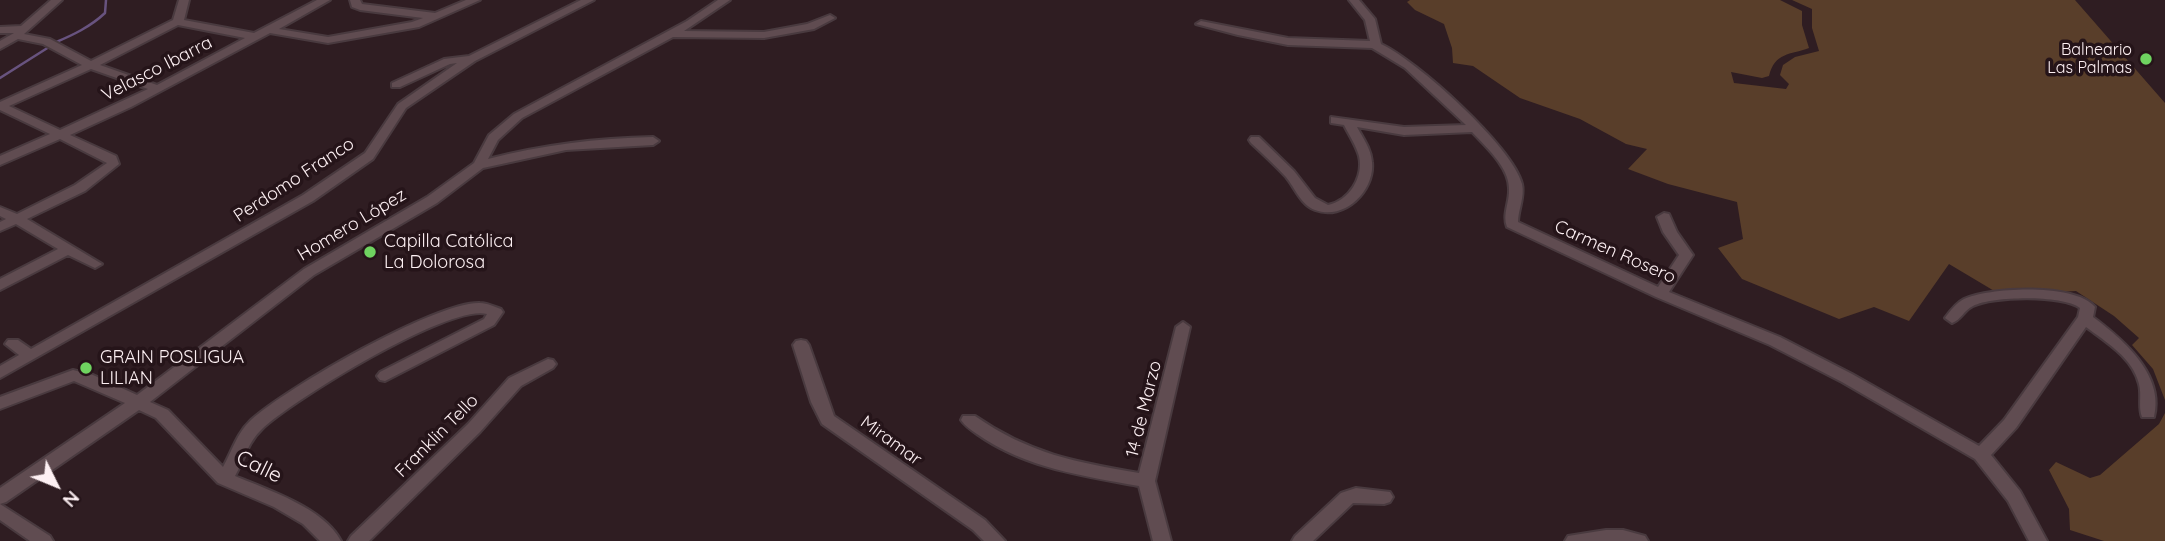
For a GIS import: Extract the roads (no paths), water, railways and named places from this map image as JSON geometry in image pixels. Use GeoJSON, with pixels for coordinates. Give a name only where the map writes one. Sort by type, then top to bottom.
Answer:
{"type":"FeatureCollection","features":[{"type":"Feature","properties":{"kind":"street"},"geometry":{"type":"LineString","coordinates":[[0,46],[57,0]]}},
{"type":"Feature","properties":{"kind":"street"},"geometry":{"type":"LineString","coordinates":[[0,106],[92,65],[177,22],[184,0]]}},
{"type":"Feature","properties":{"kind":"street","name":"Velasco Ibarra"},"geometry":{"type":"LineString","coordinates":[[0,161],[158,89],[325,0]]}},
{"type":"Feature","properties":{"kind":"street"},"geometry":{"type":"LineString","coordinates":[[355,0],[360,7],[435,16]]}},
{"type":"Feature","properties":{"kind":"street"},"geometry":{"type":"LineString","coordinates":[[269,30],[328,40],[415,25],[475,0]]}},
{"type":"Feature","properties":{"kind":"street","name":"Perdomo Franco"},"geometry":{"type":"LineString","coordinates":[[0,373],[309,198],[369,156],[402,106],[471,59],[589,0]]}},
{"type":"Feature","properties":{"kind":"street","name":"Homero López"},"geometry":{"type":"LineString","coordinates":[[0,497],[140,401],[309,272],[432,200],[480,165],[493,138],[518,116],[670,34],[726,0]]}},
{"type":"Feature","properties":{"kind":"street"},"geometry":{"type":"LineString","coordinates":[[1354,0],[1370,19],[1376,45]]}},
{"type":"Feature","properties":{"kind":"street"},"geometry":{"type":"LineString","coordinates":[[670,34],[764,35],[810,27],[830,18]]}},
{"type":"Feature","properties":{"kind":"street"},"geometry":{"type":"LineString","coordinates":[[177,22],[257,37]]}},
{"type":"Feature","properties":{"kind":"street","name":"Carmen Rosero"},"geometry":{"type":"LineString","coordinates":[[1201,24],[1299,42],[1376,45],[1392,53],[1432,84],[1475,128],[1515,181],[1512,224],[1661,294],[1775,341],[1981,455],[2014,496],[2038,541]]}},
{"type":"Feature","properties":{"kind":"street"},"geometry":{"type":"LineString","coordinates":[[0,30],[20,32],[46,41],[92,65],[158,89]]}},
{"type":"Feature","properties":{"kind":"street"},"geometry":{"type":"LineString","coordinates":[[396,85],[448,61],[471,59]]}},
{"type":"Feature","properties":{"kind":"street"},"geometry":{"type":"LineString","coordinates":[[0,106],[112,159],[113,164],[80,188],[0,227]]}},
{"type":"Feature","properties":{"kind":"street"},"geometry":{"type":"LineString","coordinates":[[1335,120],[1408,132],[1475,128]]}},
{"type":"Feature","properties":{"kind":"street"},"geometry":{"type":"LineString","coordinates":[[1255,140],[1290,174],[1314,204],[1320,208],[1337,208],[1350,201],[1366,168],[1365,159],[1349,123]]}},
{"type":"Feature","properties":{"kind":"street"},"geometry":{"type":"LineString","coordinates":[[480,165],[566,146],[605,141],[653,141]]}},
{"type":"Feature","properties":{"kind":"street"},"geometry":{"type":"LineString","coordinates":[[0,211],[19,219],[66,250],[94,264]]}},
{"type":"Feature","properties":{"kind":"street"},"geometry":{"type":"LineString","coordinates":[[1661,294],[1686,255],[1670,232],[1664,217]]}},
{"type":"Feature","properties":{"kind":"street"},"geometry":{"type":"LineString","coordinates":[[2,283],[66,250]]}},
{"type":"Feature","properties":{"kind":"street"},"geometry":{"type":"LineString","coordinates":[[1952,318],[1961,307],[1970,302],[2060,295],[2085,303],[2088,307],[2085,318],[2010,424],[1981,455]]}},
{"type":"Feature","properties":{"kind":"street"},"geometry":{"type":"LineString","coordinates":[[224,478],[231,470],[244,436],[274,408],[386,343],[431,321],[478,306],[486,305],[496,312],[489,322],[385,376]]}},
{"type":"Feature","properties":{"kind":"street"},"geometry":{"type":"LineString","coordinates":[[2085,318],[2140,365],[2147,377],[2151,396],[2148,413]]}},
{"type":"Feature","properties":{"kind":"street","name":"14 de Marzo"},"geometry":{"type":"LineString","coordinates":[[1162,541],[1146,481],[1183,327]]}},
{"type":"Feature","properties":{"kind":"street"},"geometry":{"type":"LineString","coordinates":[[13,344],[29,355]]}},
{"type":"Feature","properties":{"kind":"street","name":"Miramar"},"geometry":{"type":"LineString","coordinates":[[801,345],[809,361],[821,408],[828,420],[979,525],[996,541]]}},
{"type":"Feature","properties":{"kind":"street","name":"Franklin Tello"},"geometry":{"type":"LineString","coordinates":[[357,541],[474,428],[515,382],[548,364]]}},
{"type":"Feature","properties":{"kind":"street","name":"Calle"},"geometry":{"type":"LineString","coordinates":[[0,403],[73,375],[89,379],[140,401],[162,414],[224,478],[280,502],[309,519],[332,541]]}},
{"type":"Feature","properties":{"kind":"street"},"geometry":{"type":"LineString","coordinates":[[969,421],[994,439],[1042,460],[1146,481]]}},
{"type":"Feature","properties":{"kind":"street"},"geometry":{"type":"LineString","coordinates":[[1301,541],[1347,498],[1356,495],[1384,497]]}},
{"type":"Feature","properties":{"kind":"street"},"geometry":{"type":"LineString","coordinates":[[0,511],[44,541]]}},
{"type":"Feature","properties":{"kind":"street"},"geometry":{"type":"LineString","coordinates":[[1574,541],[1600,536],[1627,537],[1639,541]]}},
{"type":"Feature","properties":{"kind":"waterway"},"geometry":{"type":"LineString","coordinates":[[54,43],[99,18],[105,13],[106,0]]}},
{"type":"Feature","properties":{"kind":"waterway"},"geometry":{"type":"LineString","coordinates":[[0,78],[49,47]]}},
{"type":"Feature","properties":{"kind":"place","name":"Balneario Las Palmas"},"geometry":{"type":"Point","coordinates":[2146,59]}},
{"type":"Feature","properties":{"kind":"place","name":"Capilla Católica La Dolorosa"},"geometry":{"type":"Point","coordinates":[370,252]}},
{"type":"Feature","properties":{"kind":"place","name":"GRAIN POSLIGUA LILIAN"},"geometry":{"type":"Point","coordinates":[86,368]}}]}
